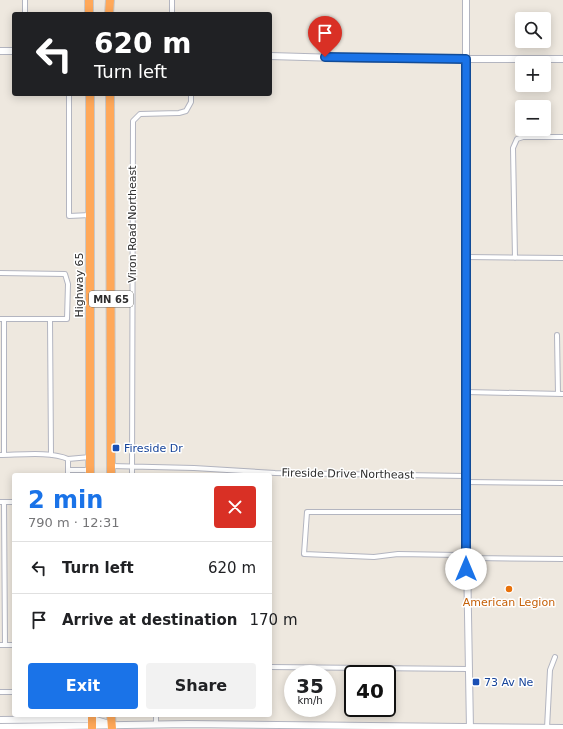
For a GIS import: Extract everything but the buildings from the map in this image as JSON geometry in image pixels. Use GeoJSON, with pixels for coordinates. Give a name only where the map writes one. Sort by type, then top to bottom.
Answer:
{"type":"FeatureCollection","features":[{"type":"Feature","properties":{"kind":"highway"},"geometry":{"type":"LineString","coordinates":[[89,0],[90,12]]}},
{"type":"Feature","properties":{"kind":"highway"},"geometry":{"type":"LineString","coordinates":[[109,12],[110,0]]}},
{"type":"Feature","properties":{"kind":"highway","name":"Highway 65"},"geometry":{"type":"LineString","coordinates":[[90,96],[90,472]]}},
{"type":"Feature","properties":{"kind":"highway","name":"MN 65"},"geometry":{"type":"LineString","coordinates":[[110,96],[111,473]]}},
{"type":"Feature","properties":{"kind":"street"},"geometry":{"type":"LineString","coordinates":[[25,0],[25,12]]}},
{"type":"Feature","properties":{"kind":"street"},"geometry":{"type":"LineString","coordinates":[[172,0],[172,12]]}},
{"type":"Feature","properties":{"kind":"street"},"geometry":{"type":"LineString","coordinates":[[466,0],[466,557],[470,728]]}},
{"type":"Feature","properties":{"kind":"street"},"geometry":{"type":"LineString","coordinates":[[0,51],[12,51]]}},
{"type":"Feature","properties":{"kind":"street"},"geometry":{"type":"LineString","coordinates":[[272,56],[563,59]]}},
{"type":"Feature","properties":{"kind":"street"},"geometry":{"type":"LineString","coordinates":[[69,96],[69,216],[90,215]]}},
{"type":"Feature","properties":{"kind":"street","name":"Viron Road Northeast"},"geometry":{"type":"LineString","coordinates":[[132,473],[133,121],[140,114],[179,113],[186,111],[191,102],[191,96]]}},
{"type":"Feature","properties":{"kind":"street"},"geometry":{"type":"LineString","coordinates":[[515,258],[514,148],[517,139],[523,137],[563,137]]}},
{"type":"Feature","properties":{"kind":"street"},"geometry":{"type":"LineString","coordinates":[[466,258],[563,258]]}},
{"type":"Feature","properties":{"kind":"street"},"geometry":{"type":"LineString","coordinates":[[0,273],[65,274],[68,284],[67,319],[2,319],[2,455],[51,455],[68,459],[90,456]]}},
{"type":"Feature","properties":{"kind":"street"},"geometry":{"type":"LineString","coordinates":[[50,320],[51,455]]}},
{"type":"Feature","properties":{"kind":"street"},"geometry":{"type":"LineString","coordinates":[[557,335],[558,394]]}},
{"type":"Feature","properties":{"kind":"street"},"geometry":{"type":"LineString","coordinates":[[466,392],[563,394]]}},
{"type":"Feature","properties":{"kind":"street"},"geometry":{"type":"LineString","coordinates":[[68,459],[68,472],[90,472]]}},
{"type":"Feature","properties":{"kind":"street","name":"Fireside Drive Northeast"},"geometry":{"type":"LineString","coordinates":[[111,466],[563,483]]}},
{"type":"Feature","properties":{"kind":"street"},"geometry":{"type":"LineString","coordinates":[[2,502],[5,645]]}},
{"type":"Feature","properties":{"kind":"street"},"geometry":{"type":"LineString","coordinates":[[466,512],[307,512],[304,554],[374,557],[406,554],[474,558],[563,559]]}},
{"type":"Feature","properties":{"kind":"street"},"geometry":{"type":"LineString","coordinates":[[0,645],[12,645]]}},
{"type":"Feature","properties":{"kind":"street"},"geometry":{"type":"LineString","coordinates":[[547,728],[550,670],[555,657]]}},
{"type":"Feature","properties":{"kind":"street"},"geometry":{"type":"LineString","coordinates":[[272,667],[468,669]]}},
{"type":"Feature","properties":{"kind":"street"},"geometry":{"type":"LineString","coordinates":[[0,692],[12,692]]}},
{"type":"Feature","properties":{"kind":"street"},"geometry":{"type":"LineString","coordinates":[[156,717],[156,724]]}},
{"type":"Feature","properties":{"kind":"street"},"geometry":{"type":"LineString","coordinates":[[0,720],[92,722],[112,726],[156,724],[563,728]]}},
{"type":"Feature","properties":{"kind":"street"},"geometry":{"type":"LineString","coordinates":[[12,720],[12,728]]}},
{"type":"Feature","properties":{"kind":"street"},"geometry":{"type":"LineString","coordinates":[[0,727],[12,728],[92,722]]}},
{"type":"Feature","properties":{"kind":"place","name":"Fireside Dr"},"geometry":{"type":"Point","coordinates":[116,448]}},
{"type":"Feature","properties":{"kind":"place","name":"American Legion"},"geometry":{"type":"Point","coordinates":[509,589]}},
{"type":"Feature","properties":{"kind":"place","name":"73 Av Ne"},"geometry":{"type":"Point","coordinates":[476,682]}},
{"type":"Feature","properties":{"kind":"route"},"geometry":{"type":"LineString","coordinates":[[325,57],[373,59],[466,59],[466,569]]}}]}
